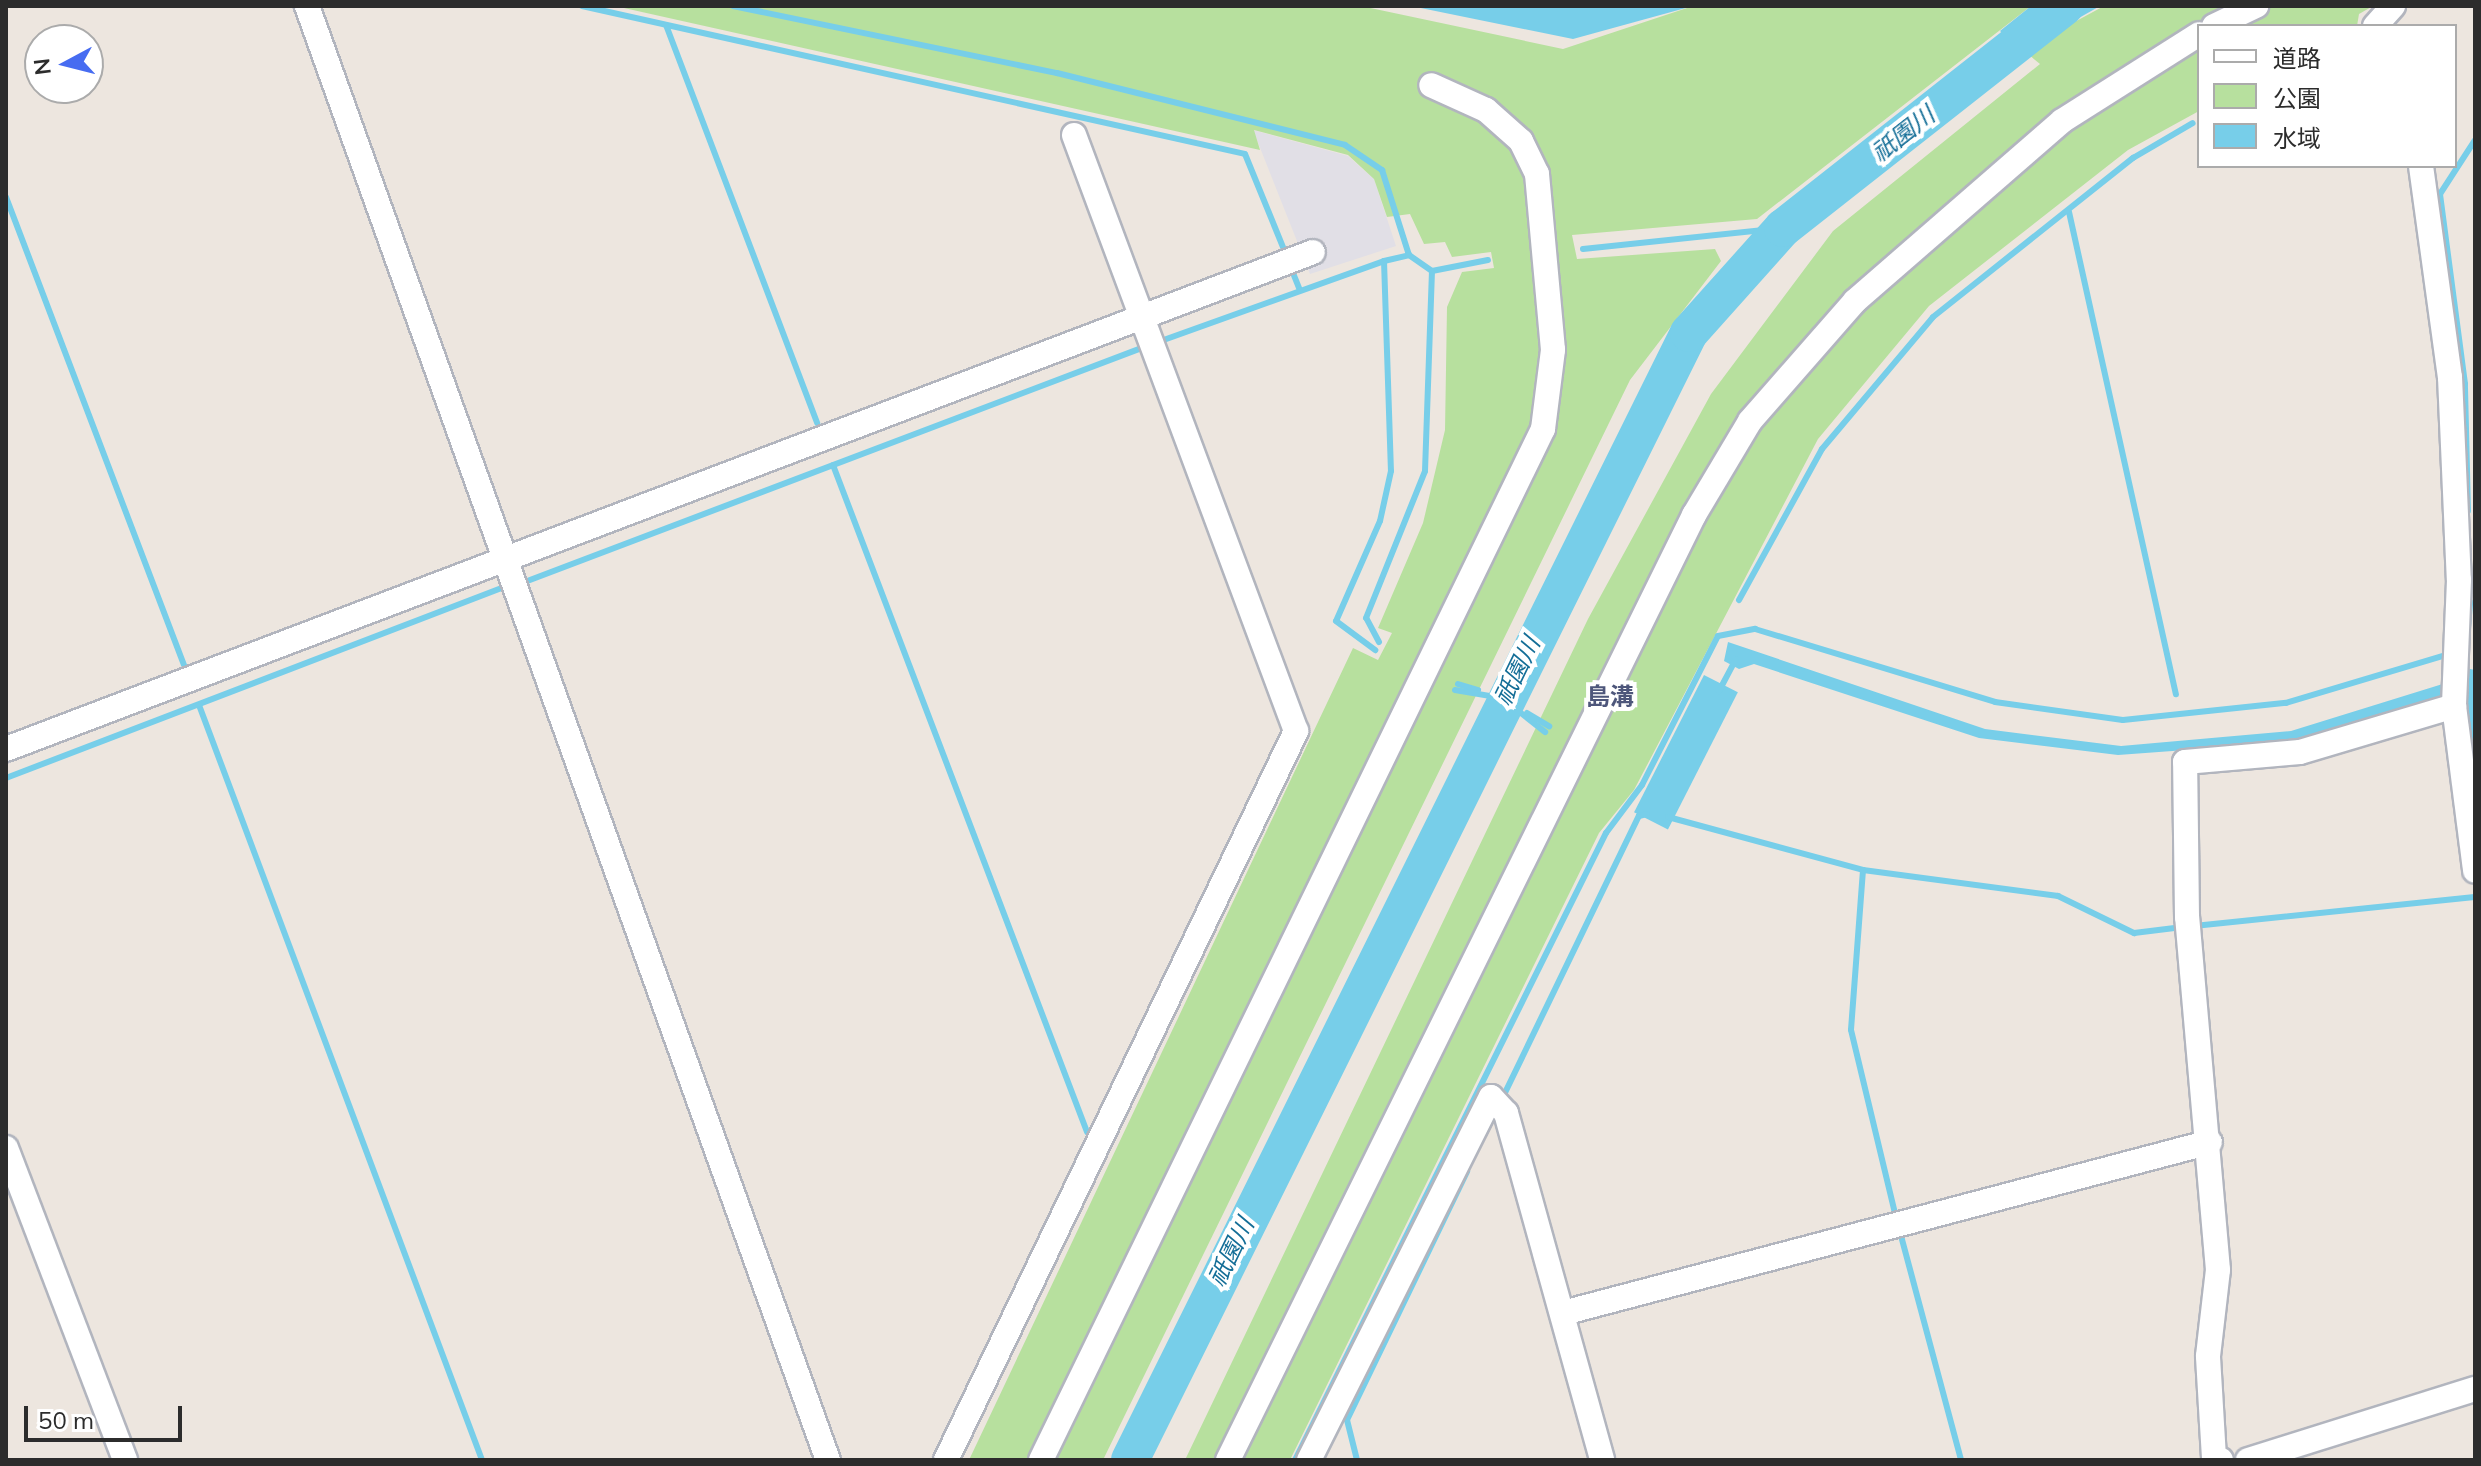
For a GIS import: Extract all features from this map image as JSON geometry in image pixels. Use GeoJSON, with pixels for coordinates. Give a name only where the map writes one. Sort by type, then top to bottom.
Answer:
{"type":"FeatureCollection","features":[{"type":"Feature","properties":{"kind":"street"},"geometry":{"type":"LineString","coordinates":[[307,6],[522,596],[828,1460]]}},
{"type":"Feature","properties":{"kind":"street"},"geometry":{"type":"LineString","coordinates":[[2218,24],[2256,6]]}},
{"type":"Feature","properties":{"kind":"street"},"geometry":{"type":"LineString","coordinates":[[2377,24],[2393,6]]}},
{"type":"Feature","properties":{"kind":"street"},"geometry":{"type":"LineString","coordinates":[[1228,1460],[1694,515],[1750,421],[1855,301],[2062,121],[2197,35]]}},
{"type":"Feature","properties":{"kind":"street"},"geometry":{"type":"LineString","coordinates":[[1041,1460],[1543,429],[1553,350],[1537,174],[1521,141],[1486,110],[1431,85]]}},
{"type":"Feature","properties":{"kind":"street"},"geometry":{"type":"LineString","coordinates":[[946,1460],[1296,731],[1074,135]]}},
{"type":"Feature","properties":{"kind":"street"},"geometry":{"type":"LineString","coordinates":[[2421,168],[2450,377],[2459,580],[2452,643],[2454,706],[2475,871]]}},
{"type":"Feature","properties":{"kind":"street"},"geometry":{"type":"LineString","coordinates":[[6,749],[508,557],[1144,320],[1313,252]]}},
{"type":"Feature","properties":{"kind":"street"},"geometry":{"type":"LineString","coordinates":[[2221,1460],[2214,1458],[2208,1356],[2218,1270],[2210,1142],[2187,917],[2185,762],[2300,752],[2454,706]]}},
{"type":"Feature","properties":{"kind":"street"},"geometry":{"type":"LineString","coordinates":[[1309,1460],[1498,1105],[1563,1313],[1602,1460]]}},
{"type":"Feature","properties":{"kind":"street"},"geometry":{"type":"LineString","coordinates":[[1563,1313],[2210,1142]]}},
{"type":"Feature","properties":{"kind":"street"},"geometry":{"type":"LineString","coordinates":[[6,1148],[125,1460]]}},
{"type":"Feature","properties":{"kind":"street"},"geometry":{"type":"LineString","coordinates":[[2248,1460],[2475,1389]]}},
{"type":"Feature","properties":{"kind":"shaded area"},"geometry":{"type":"Polygon","coordinates":[[[1253,130],[1348,156],[1374,179],[1396,246],[1310,274],[1253,130]]]}},
{"type":"Feature","properties":{"kind":"green space"},"geometry":{"type":"Polygon","coordinates":[[[615,6],[1361,6],[1563,49],[1693,6],[2031,6],[1757,219],[1572,235],[1577,259],[1715,249],[1721,261],[1630,380],[1103,1460],[969,1460],[1353,648],[1378,660],[1392,633],[1378,628],[1423,523],[1445,430],[1447,307],[1462,272],[1494,268],[1491,252],[1452,257],[1445,242],[1424,244],[1410,214],[1387,217],[1374,179],[1348,155],[1254,130],[1260,150],[615,6]]]}},
{"type":"Feature","properties":{"kind":"green space"},"geometry":{"type":"Polygon","coordinates":[[[2104,6],[2373,6],[2359,14],[2357,24],[2197,24],[2197,112],[2128,150],[1929,306],[1818,439],[1634,790],[1599,833],[1290,1460],[1185,1460],[1588,619],[1711,394],[1833,231],[2040,64],[2023,50],[2104,6]]]}},
{"type":"Feature","properties":{"kind":"water"},"geometry":{"type":"Polygon","coordinates":[[[1411,6],[1693,6],[1573,39],[1411,6]]]}},
{"type":"Feature","properties":{"kind":"water"},"geometry":{"type":"Polygon","coordinates":[[[2031,6],[2100,6],[2023,50],[2000,31],[2031,6]]]}},
{"type":"Feature","properties":{"kind":"water"},"geometry":{"type":"Polygon","coordinates":[[[1728,642],[1985,729],[2121,746],[2291,731],[2462,678],[2465,668],[2475,670],[2475,758],[2466,697],[2296,742],[2118,755],[1979,738],[1754,664],[1739,669],[1724,661],[1728,642]]]}},
{"type":"Feature","properties":{"kind":"water"},"geometry":{"type":"Polygon","coordinates":[[[1704,675],[1738,692],[1668,829],[1634,812],[1704,675]]]}},
{"type":"Feature","properties":{"kind":"waterway"},"geometry":{"type":"LineString","coordinates":[[582,6],[1245,154],[1287,257]]}},
{"type":"Feature","properties":{"kind":"waterway"},"geometry":{"type":"LineString","coordinates":[[733,6],[1057,73],[1345,145],[1382,170],[1409,255],[1432,271]]}},
{"type":"Feature","properties":{"kind":"waterway","name":"祇園川"},"geometry":{"type":"LineString","coordinates":[[1130,1460],[1689,333],[1783,228],[2065,6]]}},
{"type":"Feature","properties":{"kind":"waterway"},"geometry":{"type":"LineString","coordinates":[[666,25],[817,423]]}},
{"type":"Feature","properties":{"kind":"waterway"},"geometry":{"type":"LineString","coordinates":[[1739,600],[1822,449],[1933,317],[2133,158],[2193,123]]}},
{"type":"Feature","properties":{"kind":"waterway"},"geometry":{"type":"LineString","coordinates":[[2457,168],[2475,140]]}},
{"type":"Feature","properties":{"kind":"waterway"},"geometry":{"type":"LineString","coordinates":[[2457,168],[2440,194],[2465,384],[2468,511]]}},
{"type":"Feature","properties":{"kind":"waterway"},"geometry":{"type":"LineString","coordinates":[[6,197],[184,665]]}},
{"type":"Feature","properties":{"kind":"waterway"},"geometry":{"type":"LineString","coordinates":[[2069,212],[2176,694]]}},
{"type":"Feature","properties":{"kind":"waterway"},"geometry":{"type":"LineString","coordinates":[[1583,249],[1783,228]]}},
{"type":"Feature","properties":{"kind":"waterway"},"geometry":{"type":"LineString","coordinates":[[1384,261],[1409,255]]}},
{"type":"Feature","properties":{"kind":"waterway"},"geometry":{"type":"LineString","coordinates":[[1432,271],[1488,260]]}},
{"type":"Feature","properties":{"kind":"waterway"},"geometry":{"type":"LineString","coordinates":[[1158,342],[1384,261],[1391,471],[1380,521],[1336,621],[1375,650]]}},
{"type":"Feature","properties":{"kind":"waterway"},"geometry":{"type":"LineString","coordinates":[[1291,268],[1300,290]]}},
{"type":"Feature","properties":{"kind":"waterway"},"geometry":{"type":"LineString","coordinates":[[1379,642],[1366,618],[1425,471],[1432,271]]}},
{"type":"Feature","properties":{"kind":"waterway"},"geometry":{"type":"LineString","coordinates":[[522,583],[1147,346]]}},
{"type":"Feature","properties":{"kind":"waterway"},"geometry":{"type":"LineString","coordinates":[[833,465],[1087,1132]]}},
{"type":"Feature","properties":{"kind":"waterway"},"geometry":{"type":"LineString","coordinates":[[6,778],[507,586]]}},
{"type":"Feature","properties":{"kind":"waterway"},"geometry":{"type":"LineString","coordinates":[[2468,627],[2470,602]]}},
{"type":"Feature","properties":{"kind":"waterway"},"geometry":{"type":"LineString","coordinates":[[1295,1460],[1606,833],[1642,785],[1718,636],[1755,629],[1995,702],[2123,720],[2286,703],[2449,654]]}},
{"type":"Feature","properties":{"kind":"waterway"},"geometry":{"type":"LineString","coordinates":[[1719,691],[1736,659]]}},
{"type":"Feature","properties":{"kind":"waterway"},"geometry":{"type":"LineString","coordinates":[[1458,684],[1478,690]]}},
{"type":"Feature","properties":{"kind":"waterway","name":"祇園川"},"geometry":{"type":"LineString","coordinates":[[1455,690],[1502,698],[1545,732]]}},
{"type":"Feature","properties":{"kind":"waterway"},"geometry":{"type":"LineString","coordinates":[[199,705],[482,1460]]}},
{"type":"Feature","properties":{"kind":"waterway"},"geometry":{"type":"LineString","coordinates":[[1527,713],[1549,726]]}},
{"type":"Feature","properties":{"kind":"waterway"},"geometry":{"type":"LineString","coordinates":[[1501,1101],[1639,816],[1647,814]]}},
{"type":"Feature","properties":{"kind":"waterway"},"geometry":{"type":"LineString","coordinates":[[1668,817],[1863,870],[2058,896],[2134,933],[2183,927]]}},
{"type":"Feature","properties":{"kind":"waterway"},"geometry":{"type":"LineString","coordinates":[[1863,870],[1851,1030],[1897,1221]]}},
{"type":"Feature","properties":{"kind":"waterway"},"geometry":{"type":"LineString","coordinates":[[2194,926],[2475,897]]}},
{"type":"Feature","properties":{"kind":"waterway"},"geometry":{"type":"LineString","coordinates":[[1357,1460],[1347,1420],[1467,1172]]}},
{"type":"Feature","properties":{"kind":"waterway"},"geometry":{"type":"LineString","coordinates":[[1900,1232],[1961,1460]]}},
{"type":"Feature","properties":{"kind":"district","name":"島溝"},"geometry":{"type":"Point","coordinates":[1610,697]}}]}
